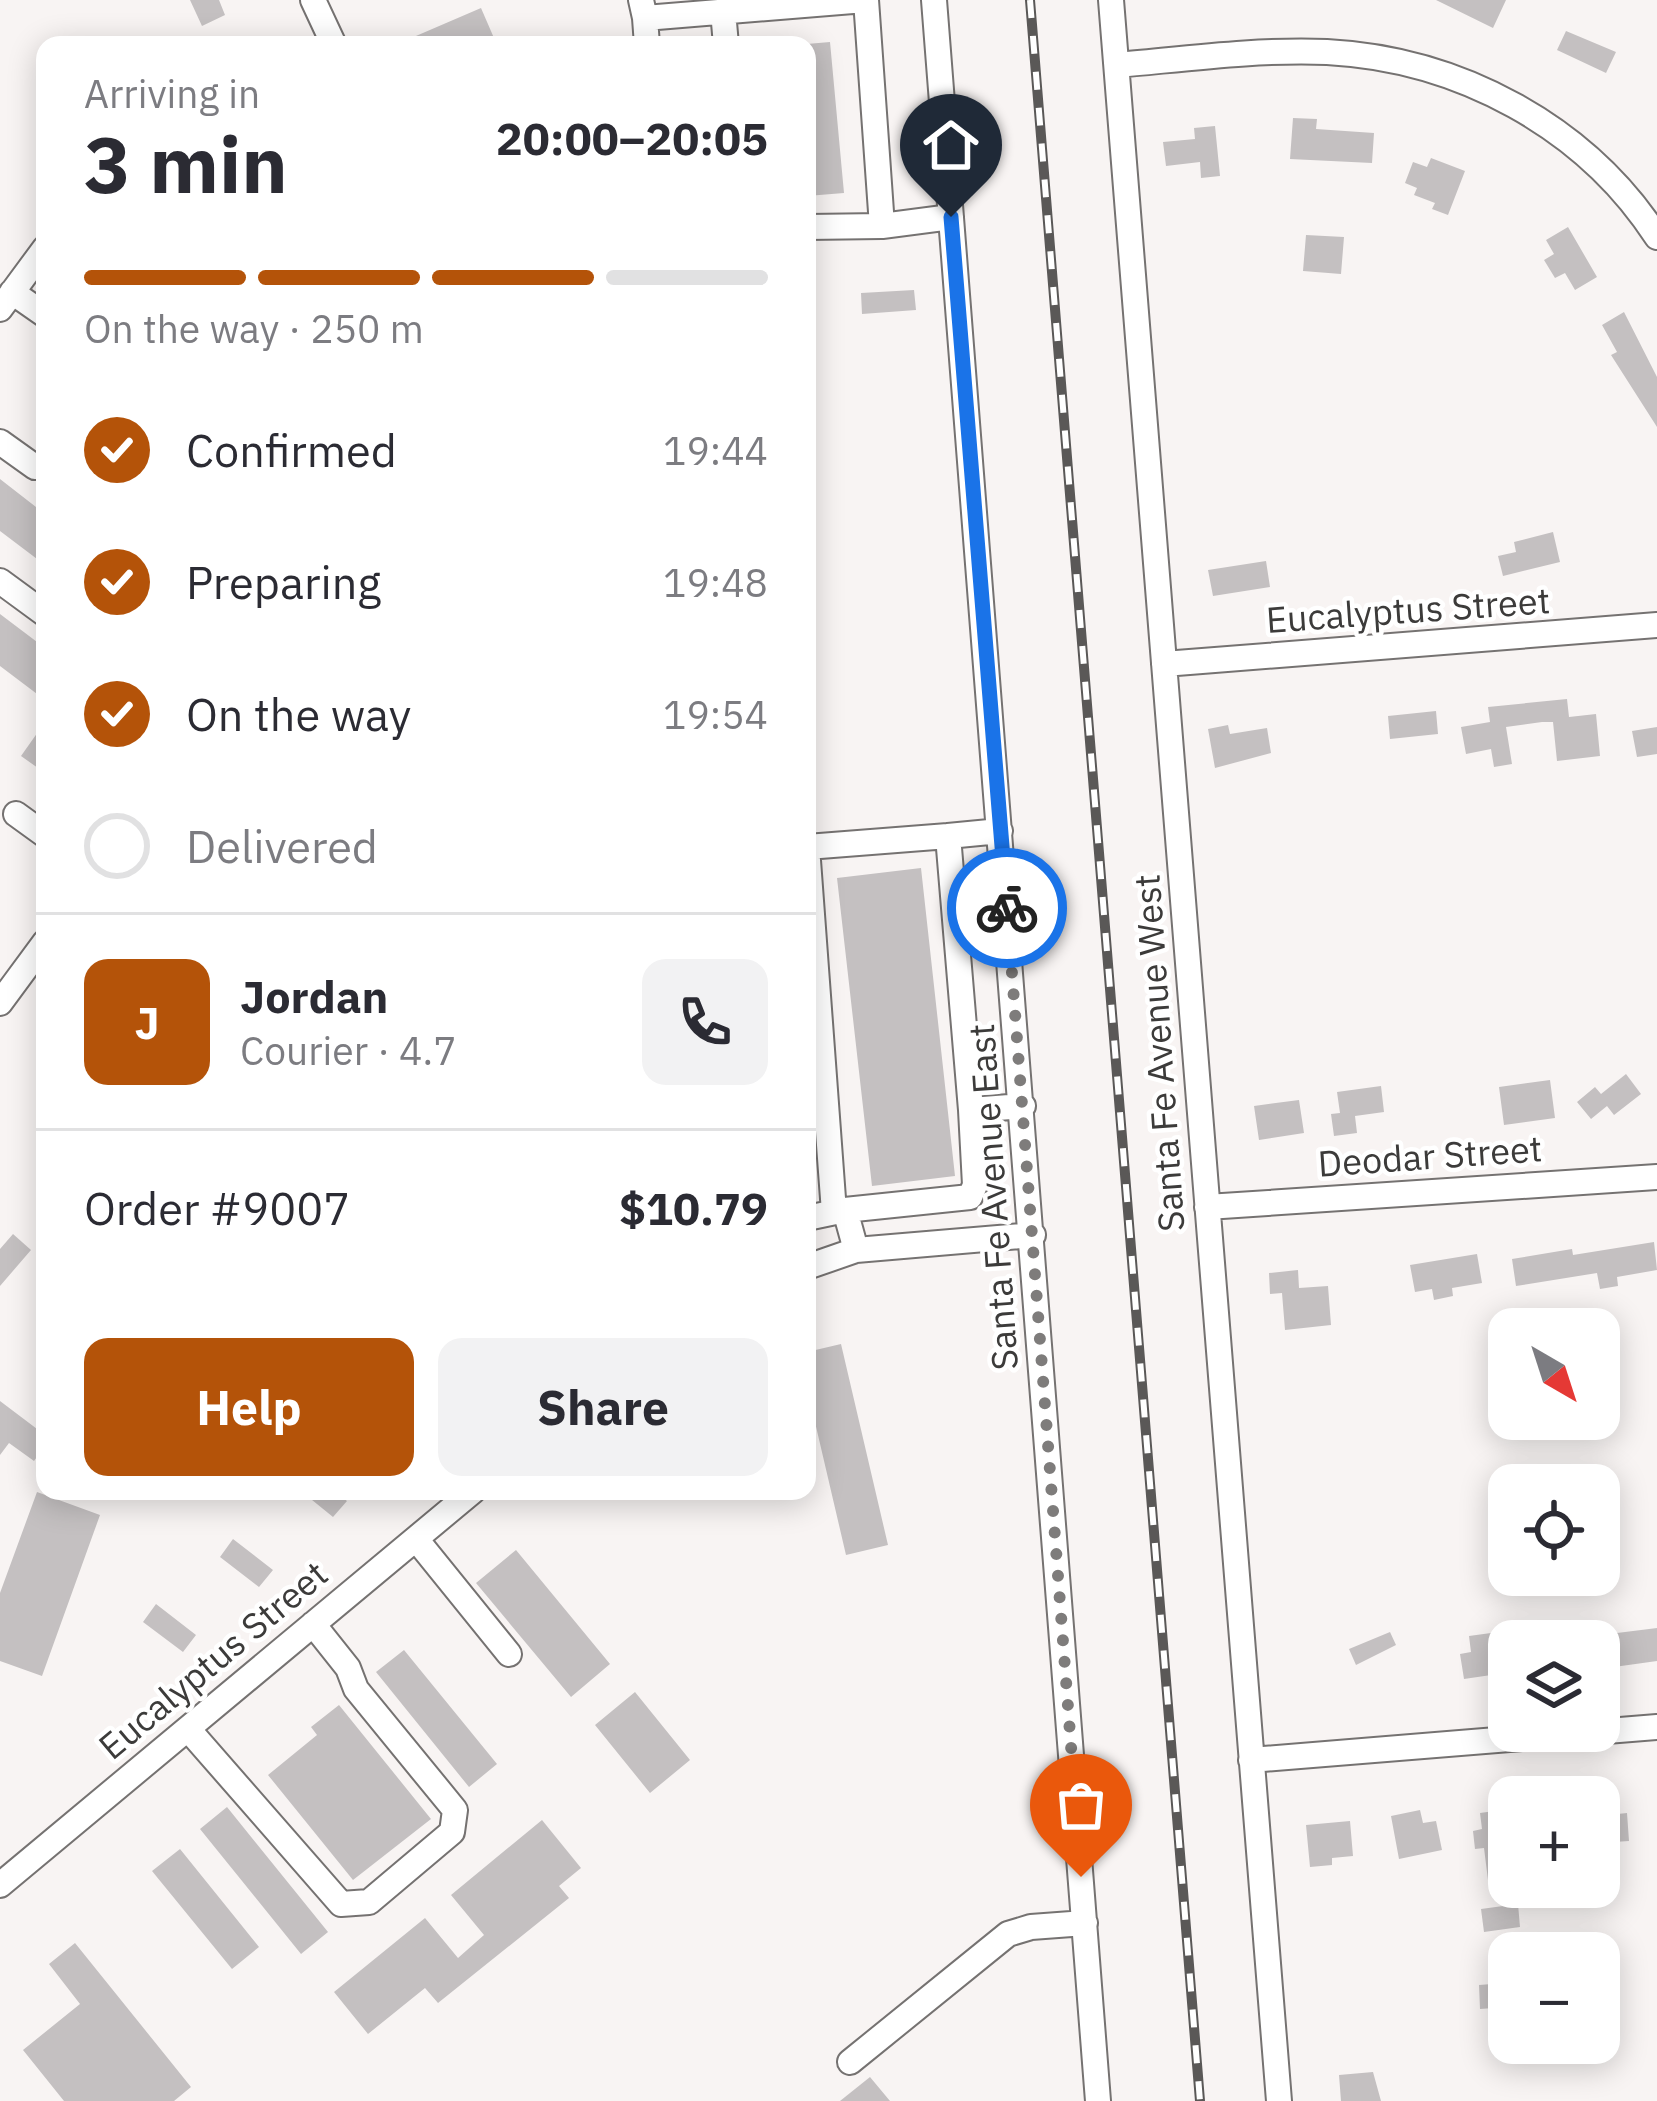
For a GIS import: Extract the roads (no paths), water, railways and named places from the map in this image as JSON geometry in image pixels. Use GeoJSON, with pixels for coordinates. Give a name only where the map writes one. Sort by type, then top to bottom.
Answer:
{"type":"FeatureCollection","features":[{"type":"Feature","properties":{"kind":"street"},"geometry":{"type":"LineString","coordinates":[[313,0],[330,36]]}},
{"type":"Feature","properties":{"kind":"street"},"geometry":{"type":"LineString","coordinates":[[643,9],[723,11],[866,0],[882,226]]}},
{"type":"Feature","properties":{"kind":"street","name":"Santa Fe Avenue East"},"geometry":{"type":"LineString","coordinates":[[934,0],[1098,2101]]}},
{"type":"Feature","properties":{"kind":"street","name":"Santa Fe Avenue West"},"geometry":{"type":"LineString","coordinates":[[1111,0],[1279,2101]]}},
{"type":"Feature","properties":{"kind":"street"},"geometry":{"type":"LineString","coordinates":[[723,11],[725,36]]}},
{"type":"Feature","properties":{"kind":"street"},"geometry":{"type":"LineString","coordinates":[[1117,64],[1322,52],[1384,58],[1442,74],[1528,112],[1570,141],[1625,193],[1657,237]]}},
{"type":"Feature","properties":{"kind":"street"},"geometry":{"type":"LineString","coordinates":[[816,227],[882,226],[951,217]]}},
{"type":"Feature","properties":{"kind":"street"},"geometry":{"type":"LineString","coordinates":[[36,260],[6,300],[36,312]]}},
{"type":"Feature","properties":{"kind":"street"},"geometry":{"type":"LineString","coordinates":[[0,442],[36,467]]}},
{"type":"Feature","properties":{"kind":"street"},"geometry":{"type":"LineString","coordinates":[[0,581],[36,607]]}},
{"type":"Feature","properties":{"kind":"street","name":"Eucalyptus Street"},"geometry":{"type":"LineString","coordinates":[[1164,664],[1657,625]]}},
{"type":"Feature","properties":{"kind":"street"},"geometry":{"type":"LineString","coordinates":[[16,814],[36,828]]}},
{"type":"Feature","properties":{"kind":"street"},"geometry":{"type":"LineString","coordinates":[[816,846],[1000,831]]}},
{"type":"Feature","properties":{"kind":"street"},"geometry":{"type":"LineString","coordinates":[[816,1216],[970,1197],[975,1186],[948,836]]}},
{"type":"Feature","properties":{"kind":"street"},"geometry":{"type":"LineString","coordinates":[[816,946],[840,1211],[856,1250]]}},
{"type":"Feature","properties":{"kind":"street"},"geometry":{"type":"LineString","coordinates":[[3,993],[36,953]]}},
{"type":"Feature","properties":{"kind":"street"},"geometry":{"type":"LineString","coordinates":[[971,1110],[1023,1106]]}},
{"type":"Feature","properties":{"kind":"street","name":"Deodar Street"},"geometry":{"type":"LineString","coordinates":[[1207,1207],[1657,1177]]}},
{"type":"Feature","properties":{"kind":"street"},"geometry":{"type":"LineString","coordinates":[[816,1264],[856,1250],[1033,1234]]}},
{"type":"Feature","properties":{"kind":"street","name":"Eucalyptus Street"},"geometry":{"type":"LineString","coordinates":[[0,1885],[462,1500]]}},
{"type":"Feature","properties":{"kind":"street"},"geometry":{"type":"LineString","coordinates":[[416,1539],[508,1654]]}},
{"type":"Feature","properties":{"kind":"street"},"geometry":{"type":"LineString","coordinates":[[188,1729],[341,1904],[370,1902],[452,1832],[455,1810],[356,1689],[349,1668],[314,1624]]}},
{"type":"Feature","properties":{"kind":"street"},"geometry":{"type":"LineString","coordinates":[[1251,1760],[1657,1727]]}},
{"type":"Feature","properties":{"kind":"street"},"geometry":{"type":"LineString","coordinates":[[850,2062],[1008,1934],[1031,1927],[1084,1924]]}},
{"type":"Feature","properties":{"kind":"railway"},"geometry":{"type":"LineString","coordinates":[[1030,0],[1200,2101]]}}]}
